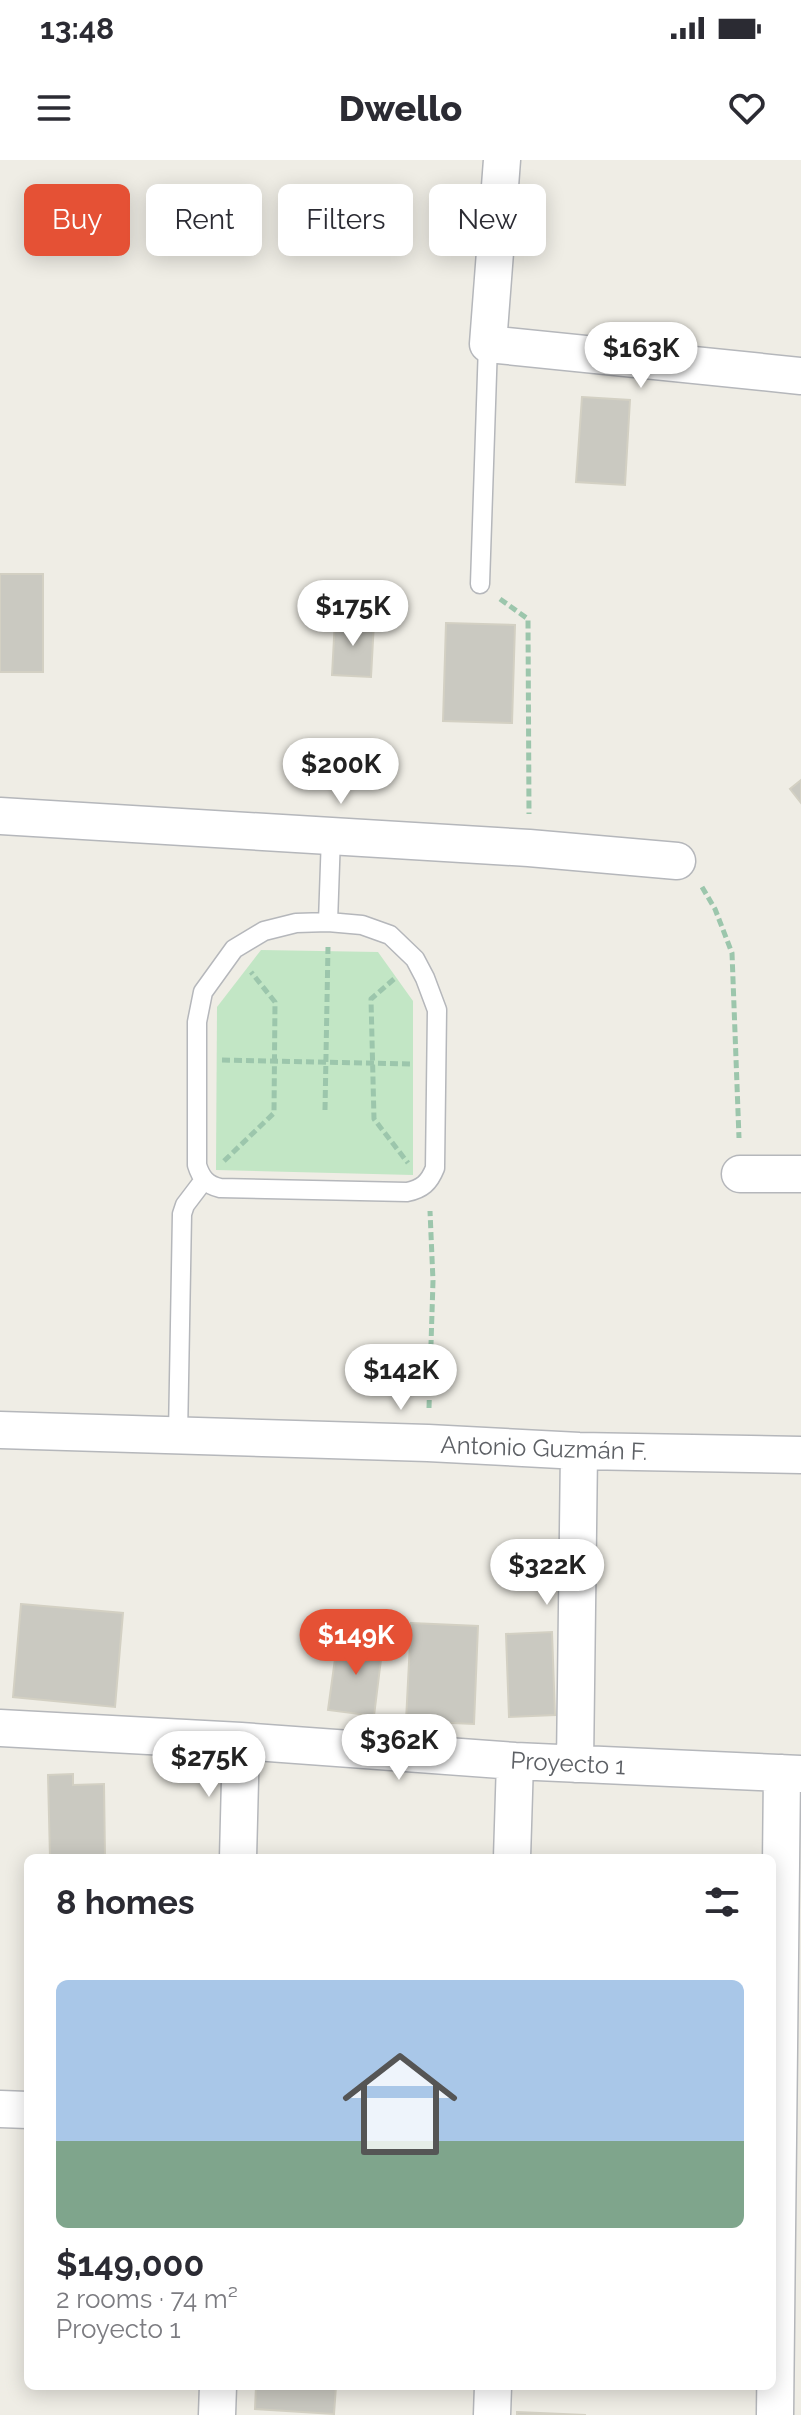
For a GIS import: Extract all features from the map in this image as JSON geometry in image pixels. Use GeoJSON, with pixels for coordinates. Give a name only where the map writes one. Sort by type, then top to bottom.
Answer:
{"type":"FeatureCollection","features":[{"type":"Feature","properties":{"kind":"street"},"geometry":{"type":"LineString","coordinates":[[502,160],[488,344],[801,376]]}},
{"type":"Feature","properties":{"kind":"street"},"geometry":{"type":"LineString","coordinates":[[0,816],[529,848],[677,861]]}},
{"type":"Feature","properties":{"kind":"street"},"geometry":{"type":"LineString","coordinates":[[740,1174],[801,1174]]}},
{"type":"Feature","properties":{"kind":"street","name":"Antonio Guzmán F."},"geometry":{"type":"LineString","coordinates":[[0,1430],[428,1443],[579,1451],[801,1455]]}},
{"type":"Feature","properties":{"kind":"street"},"geometry":{"type":"LineString","coordinates":[[575,1764],[579,1451]]}},
{"type":"Feature","properties":{"kind":"street","name":"Proyecto 1"},"geometry":{"type":"LineString","coordinates":[[0,1728],[241,1741],[515,1761],[792,1774]]}},
{"type":"Feature","properties":{"kind":"street"},"geometry":{"type":"LineString","coordinates":[[238,1854],[241,1741]]}},
{"type":"Feature","properties":{"kind":"street"},"geometry":{"type":"LineString","coordinates":[[512,1854],[515,1761]]}},
{"type":"Feature","properties":{"kind":"street"},"geometry":{"type":"LineString","coordinates":[[776,2385],[792,1774]]}},
{"type":"Feature","properties":{"kind":"street"},"geometry":{"type":"LineString","coordinates":[[0,2109],[24,2110]]}},
{"type":"Feature","properties":{"kind":"street"},"geometry":{"type":"LineString","coordinates":[[217,2415],[218,2390]]}},
{"type":"Feature","properties":{"kind":"street"},"geometry":{"type":"LineString","coordinates":[[492,2415],[493,2390]]}},
{"type":"Feature","properties":{"kind":"street"},"geometry":{"type":"LineString","coordinates":[[775,2415],[776,2390]]}},
{"type":"Feature","properties":{"kind":"lane"},"geometry":{"type":"LineString","coordinates":[[480,584],[488,344]]}},
{"type":"Feature","properties":{"kind":"lane"},"geometry":{"type":"LineString","coordinates":[[328,922],[331,836]]}},
{"type":"Feature","properties":{"kind":"lane"},"geometry":{"type":"LineString","coordinates":[[328,922],[362,925],[390,935],[415,959],[425,978],[437,1010],[435,1168],[431,1178],[425,1185],[407,1192],[211,1186],[204,1180],[197,1165],[197,1022],[203,992],[234,949],[264,931],[296,923],[328,922]]}},
{"type":"Feature","properties":{"kind":"lane"},"geometry":{"type":"LineString","coordinates":[[178,1436],[182,1214],[204,1180]]}},
{"type":"Feature","properties":{"kind":"path"},"geometry":{"type":"LineString","coordinates":[[480,584],[528,619],[529,848]]}},
{"type":"Feature","properties":{"kind":"path"},"geometry":{"type":"LineString","coordinates":[[677,861],[698,881],[715,909],[732,953],[740,1174]]}},
{"type":"Feature","properties":{"kind":"path"},"geometry":{"type":"LineString","coordinates":[[325,1110],[328,922]]}},
{"type":"Feature","properties":{"kind":"path"},"geometry":{"type":"LineString","coordinates":[[204,1180],[274,1113],[275,1002],[234,949]]}},
{"type":"Feature","properties":{"kind":"path"},"geometry":{"type":"LineString","coordinates":[[415,959],[371,999],[374,1119],[425,1185],[432,1219],[428,1443]]}},
{"type":"Feature","properties":{"kind":"path"},"geometry":{"type":"LineString","coordinates":[[197,1060],[436,1065]]}},
{"type":"Feature","properties":{"kind":"green space"},"geometry":{"type":"Polygon","coordinates":[[[261,950],[378,952],[413,1001],[413,1175],[216,1170],[217,1007],[261,950]]]}},
{"type":"Feature","properties":{"kind":"building"},"geometry":{"type":"Polygon","coordinates":[[[582,397],[630,400],[625,485],[576,482],[582,397]]]}},
{"type":"Feature","properties":{"kind":"building"},"geometry":{"type":"Polygon","coordinates":[[[0,574],[43,574],[43,672],[0,672],[0,574]]]}},
{"type":"Feature","properties":{"kind":"building"},"geometry":{"type":"Polygon","coordinates":[[[335,620],[374,622],[371,677],[332,675],[335,620]]]}},
{"type":"Feature","properties":{"kind":"building"},"geometry":{"type":"Polygon","coordinates":[[[446,623],[515,625],[512,723],[443,721],[446,623]]]}},
{"type":"Feature","properties":{"kind":"building"},"geometry":{"type":"Polygon","coordinates":[[[801,780],[801,803],[790,789],[801,780]]]}},
{"type":"Feature","properties":{"kind":"building"},"geometry":{"type":"Polygon","coordinates":[[[21,1604],[123,1613],[115,1707],[13,1697],[21,1604]]]}},
{"type":"Feature","properties":{"kind":"building"},"geometry":{"type":"Polygon","coordinates":[[[411,1623],[478,1626],[474,1724],[406,1721],[411,1623]]]}},
{"type":"Feature","properties":{"kind":"building"},"geometry":{"type":"Polygon","coordinates":[[[552,1632],[555,1715],[509,1717],[506,1634],[552,1632]]]}},
{"type":"Feature","properties":{"kind":"building"},"geometry":{"type":"Polygon","coordinates":[[[338,1637],[383,1643],[374,1716],[328,1710],[338,1637]]]}},
{"type":"Feature","properties":{"kind":"building"},"geometry":{"type":"Polygon","coordinates":[[[73,1774],[73,1785],[104,1784],[105,1854],[50,1854],[48,1775],[73,1774]]]}},
{"type":"Feature","properties":{"kind":"building"},"geometry":{"type":"Polygon","coordinates":[[[256,2390],[336,2390],[334,2414],[255,2409],[256,2390]]]}},
{"type":"Feature","properties":{"kind":"building"},"geometry":{"type":"Polygon","coordinates":[[[517,2412],[586,2415],[517,2415],[517,2412]]]}}]}
